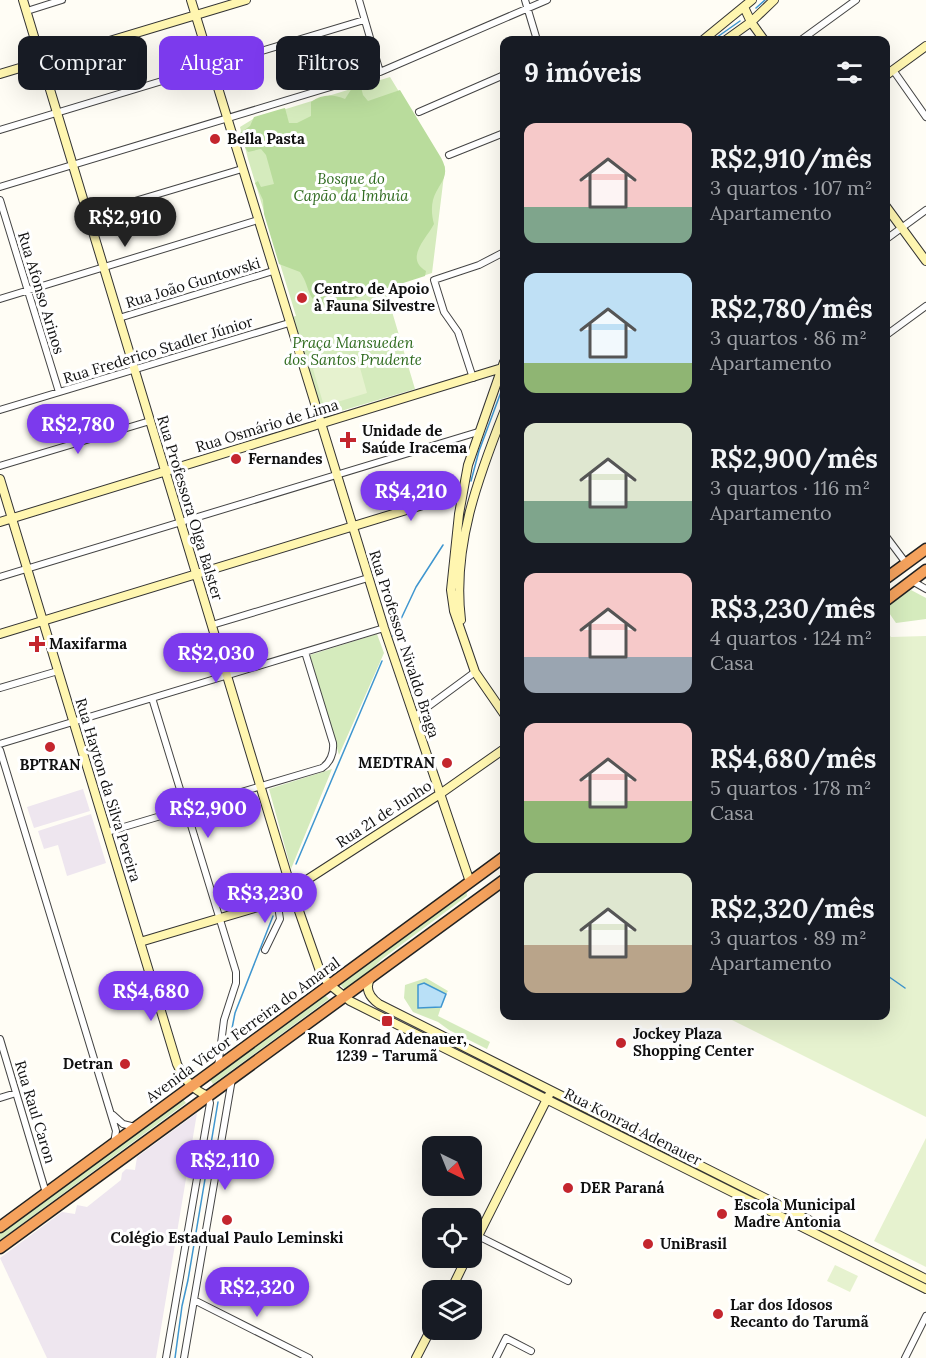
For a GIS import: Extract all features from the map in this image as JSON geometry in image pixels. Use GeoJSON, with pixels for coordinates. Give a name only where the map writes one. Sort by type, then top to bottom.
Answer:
{"type":"FeatureCollection","features":[{"type":"Feature","properties":{"kind":"highway"},"geometry":{"type":"LineString","coordinates":[[890,575],[926,549]]}},
{"type":"Feature","properties":{"kind":"highway"},"geometry":{"type":"LineString","coordinates":[[890,597],[926,570]]}},
{"type":"Feature","properties":{"kind":"highway","name":"Avenida Victor Ferreira do Amaral"},"geometry":{"type":"LineString","coordinates":[[0,1227],[500,860]]}},
{"type":"Feature","properties":{"kind":"highway"},"geometry":{"type":"LineString","coordinates":[[463,910],[470,897],[470,882]]}},
{"type":"Feature","properties":{"kind":"highway"},"geometry":{"type":"LineString","coordinates":[[0,1248],[500,883]]}},
{"type":"Feature","properties":{"kind":"street","name":"Rua Professora Olga Balster"},"geometry":{"type":"LineString","coordinates":[[23,0],[34,36]]}},
{"type":"Feature","properties":{"kind":"street"},"geometry":{"type":"LineString","coordinates":[[27,10],[62,0]]}},
{"type":"Feature","properties":{"kind":"street","name":"Rua Professor Nivaldo Braga"},"geometry":{"type":"LineString","coordinates":[[191,0],[202,36]]}},
{"type":"Feature","properties":{"kind":"street"},"geometry":{"type":"LineString","coordinates":[[127,36],[246,0]]}},
{"type":"Feature","properties":{"kind":"street"},"geometry":{"type":"LineString","coordinates":[[359,0],[369,36]]}},
{"type":"Feature","properties":{"kind":"street"},"geometry":{"type":"LineString","coordinates":[[525,0],[536,36]]}},
{"type":"Feature","properties":{"kind":"street"},"geometry":{"type":"LineString","coordinates":[[380,72],[547,0]]}},
{"type":"Feature","properties":{"kind":"street"},"geometry":{"type":"LineString","coordinates":[[707,36],[742,4],[752,0]]}},
{"type":"Feature","properties":{"kind":"street"},"geometry":{"type":"LineString","coordinates":[[732,36],[751,22],[774,0]]}},
{"type":"Feature","properties":{"kind":"street"},"geometry":{"type":"LineString","coordinates":[[806,36],[856,0]]}},
{"type":"Feature","properties":{"kind":"street"},"geometry":{"type":"LineString","coordinates":[[742,4],[761,36]]}},
{"type":"Feature","properties":{"kind":"street"},"geometry":{"type":"LineString","coordinates":[[264,50],[364,20]]}},
{"type":"Feature","properties":{"kind":"street"},"geometry":{"type":"LineString","coordinates":[[890,72],[926,46]]}},
{"type":"Feature","properties":{"kind":"street"},"geometry":{"type":"LineString","coordinates":[[0,74],[18,69]]}},
{"type":"Feature","properties":{"kind":"street"},"geometry":{"type":"LineString","coordinates":[[890,74],[926,117]]}},
{"type":"Feature","properties":{"kind":"street"},"geometry":{"type":"LineString","coordinates":[[419,112],[500,77]]}},
{"type":"Feature","properties":{"kind":"street"},"geometry":{"type":"LineString","coordinates":[[0,130],[159,82]]}},
{"type":"Feature","properties":{"kind":"street","name":"Rua Professora Olga Balster"},"geometry":{"type":"LineString","coordinates":[[50,90],[292,891],[321,974],[330,985]]}},
{"type":"Feature","properties":{"kind":"street","name":"Rua Professor Nivaldo Braga"},"geometry":{"type":"LineString","coordinates":[[218,90],[368,578],[470,882]]}},
{"type":"Feature","properties":{"kind":"street"},"geometry":{"type":"LineString","coordinates":[[0,187],[320,90]]}},
{"type":"Feature","properties":{"kind":"street"},"geometry":{"type":"LineString","coordinates":[[449,155],[500,135]]}},
{"type":"Feature","properties":{"kind":"street"},"geometry":{"type":"LineString","coordinates":[[88,215],[242,169]]}},
{"type":"Feature","properties":{"kind":"street","name":"Rua Afonso Arinos"},"geometry":{"type":"LineString","coordinates":[[0,200],[59,392]]}},
{"type":"Feature","properties":{"kind":"street"},"geometry":{"type":"LineString","coordinates":[[890,236],[926,210]]}},
{"type":"Feature","properties":{"kind":"street"},"geometry":{"type":"LineString","coordinates":[[890,212],[926,261]]}},
{"type":"Feature","properties":{"kind":"street"},"geometry":{"type":"LineString","coordinates":[[0,299],[258,220]]}},
{"type":"Feature","properties":{"kind":"street"},"geometry":{"type":"LineString","coordinates":[[495,386],[483,378],[473,378],[458,332],[444,312],[434,280],[479,265],[500,254]]}},
{"type":"Feature","properties":{"kind":"street","name":"Rua João Guntowski"},"geometry":{"type":"LineString","coordinates":[[119,318],[273,271]]}},
{"type":"Feature","properties":{"kind":"street"},"geometry":{"type":"LineString","coordinates":[[890,332],[926,306]]}},
{"type":"Feature","properties":{"kind":"street","name":"Rua Frederico Stadler Júnior"},"geometry":{"type":"LineString","coordinates":[[0,410],[289,322]]}},
{"type":"Feature","properties":{"kind":"street","name":"Rua Osmário de Lima"},"geometry":{"type":"LineString","coordinates":[[0,522],[473,378],[500,366]]}},
{"type":"Feature","properties":{"kind":"street"},"geometry":{"type":"LineString","coordinates":[[500,373],[468,465],[462,493],[452,590],[454,611],[475,672],[500,708]]}},
{"type":"Feature","properties":{"kind":"street"},"geometry":{"type":"LineString","coordinates":[[0,466],[150,421]]}},
{"type":"Feature","properties":{"kind":"street"},"geometry":{"type":"LineString","coordinates":[[464,638],[459,577],[468,514],[500,423]]}},
{"type":"Feature","properties":{"kind":"street"},"geometry":{"type":"LineString","coordinates":[[0,577],[478,432]]}},
{"type":"Feature","properties":{"kind":"street","name":"Rua Hayton da Silva Pereira"},"geometry":{"type":"LineString","coordinates":[[0,479],[177,1064],[192,1086],[208,1096]]}},
{"type":"Feature","properties":{"kind":"street"},"geometry":{"type":"LineString","coordinates":[[0,633],[462,493]]}},
{"type":"Feature","properties":{"kind":"street"},"geometry":{"type":"LineString","coordinates":[[890,542],[906,563]]}},
{"type":"Feature","properties":{"kind":"street"},"geometry":{"type":"LineString","coordinates":[[212,625],[368,578]]}},
{"type":"Feature","properties":{"kind":"street"},"geometry":{"type":"LineString","coordinates":[[912,581],[926,589]]}},
{"type":"Feature","properties":{"kind":"street"},"geometry":{"type":"LineString","coordinates":[[0,744],[384,628]]}},
{"type":"Feature","properties":{"kind":"street"},"geometry":{"type":"LineString","coordinates":[[107,832],[322,768],[329,762],[333,743],[305,652]]}},
{"type":"Feature","properties":{"kind":"street"},"geometry":{"type":"LineString","coordinates":[[0,688],[58,671]]}},
{"type":"Feature","properties":{"kind":"street"},"geometry":{"type":"LineString","coordinates":[[414,717],[475,672]]}},
{"type":"Feature","properties":{"kind":"street"},"geometry":{"type":"LineString","coordinates":[[152,698],[236,972],[236,983],[224,1020],[218,1067]]}},
{"type":"Feature","properties":{"kind":"street"},"geometry":{"type":"LineString","coordinates":[[0,750],[111,1113],[116,1131],[114,1143]]}},
{"type":"Feature","properties":{"kind":"street","name":"Rua 21 de Junho"},"geometry":{"type":"LineString","coordinates":[[140,942],[277,900],[440,794],[500,752]]}},
{"type":"Feature","properties":{"kind":"street"},"geometry":{"type":"LineString","coordinates":[[266,950],[280,919],[277,900]]}},
{"type":"Feature","properties":{"kind":"street","name":"Rua Konrad Adenauer"},"geometry":{"type":"LineString","coordinates":[[371,977],[368,990],[372,999],[378,1004],[926,1279]]}},
{"type":"Feature","properties":{"kind":"street","name":"Rua Konrad Adenauer"},"geometry":{"type":"LineString","coordinates":[[330,985],[345,997],[926,1289]]}},
{"type":"Feature","properties":{"kind":"street","name":"Rua Raul Caron"},"geometry":{"type":"LineString","coordinates":[[0,1039],[46,1193]]}},
{"type":"Feature","properties":{"kind":"street"},"geometry":{"type":"LineString","coordinates":[[184,1358],[232,1079]]}},
{"type":"Feature","properties":{"kind":"street"},"geometry":{"type":"LineString","coordinates":[[482,1228],[551,1090]]}},
{"type":"Feature","properties":{"kind":"street"},"geometry":{"type":"LineString","coordinates":[[0,1098],[16,1093]]}},
{"type":"Feature","properties":{"kind":"street"},"geometry":{"type":"LineString","coordinates":[[166,1358],[210,1102],[208,1096]]}},
{"type":"Feature","properties":{"kind":"street"},"geometry":{"type":"LineString","coordinates":[[111,1113],[123,1124],[136,1127]]}},
{"type":"Feature","properties":{"kind":"street"},"geometry":{"type":"LineString","coordinates":[[482,1238],[568,1281]]}},
{"type":"Feature","properties":{"kind":"street"},"geometry":{"type":"LineString","coordinates":[[194,1300],[309,1358]]}},
{"type":"Feature","properties":{"kind":"street"},"geometry":{"type":"LineString","coordinates":[[905,1358],[926,1316]]}},
{"type":"Feature","properties":{"kind":"street"},"geometry":{"type":"LineString","coordinates":[[496,1358],[506,1338],[531,1351]]}},
{"type":"Feature","properties":{"kind":"street"},"geometry":{"type":"LineString","coordinates":[[416,1358],[425,1340]]}},
{"type":"Feature","properties":{"kind":"shaded area"},"geometry":{"type":"Polygon","coordinates":[[[83,789],[90,811],[34,828],[27,807],[83,789]]]}},
{"type":"Feature","properties":{"kind":"shaded area"},"geometry":{"type":"Polygon","coordinates":[[[91,814],[106,863],[67,876],[58,845],[44,849],[38,831],[91,814]]]}},
{"type":"Feature","properties":{"kind":"shaded area"},"geometry":{"type":"Polygon","coordinates":[[[197,1113],[156,1358],[47,1358],[0,1258],[62,1212],[75,1214],[77,1205],[87,1207],[121,1180],[122,1173],[126,1169],[135,1170],[137,1157],[197,1113]]]}},
{"type":"Feature","properties":{"kind":"green space","name":"Bosque do Capão da Imbuia"},"geometry":{"type":"Polygon","coordinates":[[[390,77],[445,167],[432,273],[385,288],[415,389],[331,414],[330,418],[325,418],[322,417],[292,317],[296,316],[240,127],[253,119],[348,90],[380,90],[380,80],[390,77]]]}},
{"type":"Feature","properties":{"kind":"green space","name":"Bosque do Capão da Imbuia"},"geometry":{"type":"Polygon","coordinates":[[[351,90],[362,90],[368,101],[400,90],[444,163],[445,175],[433,200],[434,224],[417,254],[420,266],[426,271],[425,276],[332,306],[317,303],[310,295],[300,272],[279,264],[264,214],[263,200],[255,183],[258,181],[261,187],[274,184],[266,155],[261,149],[248,152],[241,141],[240,133],[250,126],[254,117],[285,108],[289,123],[297,123],[311,116],[311,102],[319,97],[336,96],[345,99],[351,90]]]}},
{"type":"Feature","properties":{"kind":"green space"},"geometry":{"type":"Polygon","coordinates":[[[357,357],[367,393],[324,406],[313,369],[357,357]]]}},
{"type":"Feature","properties":{"kind":"green space"},"geometry":{"type":"Polygon","coordinates":[[[911,590],[926,598],[926,619],[896,623],[890,614],[890,604],[911,590]]]}},
{"type":"Feature","properties":{"kind":"green space"},"geometry":{"type":"Polygon","coordinates":[[[377,634],[384,653],[339,755],[310,655],[377,634]]]}},
{"type":"Feature","properties":{"kind":"green space"},"geometry":{"type":"Polygon","coordinates":[[[890,636],[926,636],[926,1117],[732,1020],[890,1020],[890,636]]]}},
{"type":"Feature","properties":{"kind":"green space"},"geometry":{"type":"Polygon","coordinates":[[[332,769],[291,869],[269,789],[332,769]]]}},
{"type":"Feature","properties":{"kind":"green space"},"geometry":{"type":"Polygon","coordinates":[[[466,889],[467,896],[382,959],[365,976],[345,990],[339,983],[466,889]]]}},
{"type":"Feature","properties":{"kind":"green space"},"geometry":{"type":"Polygon","coordinates":[[[426,978],[448,991],[446,994],[424,983],[418,985],[418,1008],[441,1007],[438,1016],[490,1042],[487,1049],[438,1022],[413,1012],[404,998],[405,985],[426,978]]]}},
{"type":"Feature","properties":{"kind":"green space"},"geometry":{"type":"Polygon","coordinates":[[[324,994],[329,999],[213,1084],[209,1078],[324,994]]]}},
{"type":"Feature","properties":{"kind":"green space"},"geometry":{"type":"Polygon","coordinates":[[[182,1098],[186,1103],[0,1240],[0,1232],[182,1098]]]}},
{"type":"Feature","properties":{"kind":"green space"},"geometry":{"type":"Polygon","coordinates":[[[926,1138],[926,1267],[874,1241],[926,1138]]]}},
{"type":"Feature","properties":{"kind":"green space"},"geometry":{"type":"Polygon","coordinates":[[[835,1265],[858,1276],[850,1292],[827,1281],[835,1265]]]}},
{"type":"Feature","properties":{"kind":"water"},"geometry":{"type":"Polygon","coordinates":[[[424,983],[446,994],[441,1007],[418,1008],[418,985],[424,983]]]}},
{"type":"Feature","properties":{"kind":"waterway"},"geometry":{"type":"LineString","coordinates":[[756,8],[765,0]]}},
{"type":"Feature","properties":{"kind":"waterway"},"geometry":{"type":"LineString","coordinates":[[719,36],[740,21]]}},
{"type":"Feature","properties":{"kind":"waterway"},"geometry":{"type":"LineString","coordinates":[[471,481],[479,451],[500,395]]}},
{"type":"Feature","properties":{"kind":"waterway"},"geometry":{"type":"LineString","coordinates":[[393,636],[416,587],[443,545]]}},
{"type":"Feature","properties":{"kind":"waterway"},"geometry":{"type":"LineString","coordinates":[[296,864],[382,661]]}},
{"type":"Feature","properties":{"kind":"waterway"},"geometry":{"type":"LineString","coordinates":[[229,1044],[235,1013],[273,916]]}},
{"type":"Feature","properties":{"kind":"waterway"},"geometry":{"type":"LineString","coordinates":[[890,978],[905,988]]}},
{"type":"Feature","properties":{"kind":"waterway"},"geometry":{"type":"LineString","coordinates":[[175,1358],[218,1102]]}},
{"type":"Feature","properties":{"kind":"place","name":"Bella Pasta"},"geometry":{"type":"Point","coordinates":[215,139]}},
{"type":"Feature","properties":{"kind":"place","name":"Centro de Apoio à Fauna Silvestre"},"geometry":{"type":"Point","coordinates":[302,298]}},
{"type":"Feature","properties":{"kind":"place","name":"Unidade de Saúde Iracema"},"geometry":{"type":"Point","coordinates":[348,440]}},
{"type":"Feature","properties":{"kind":"place","name":"Fernandes"},"geometry":{"type":"Point","coordinates":[236,459]}},
{"type":"Feature","properties":{"kind":"place","name":"Maxifarma"},"geometry":{"type":"Point","coordinates":[37,644]}},
{"type":"Feature","properties":{"kind":"place","name":"BPTRAN"},"geometry":{"type":"Point","coordinates":[50,747]}},
{"type":"Feature","properties":{"kind":"place","name":"MEDTRAN"},"geometry":{"type":"Point","coordinates":[447,763]}},
{"type":"Feature","properties":{"kind":"place","name":"Rua Konrad Adenauer, 1239 - Tarumã"},"geometry":{"type":"Point","coordinates":[387,1021]}},
{"type":"Feature","properties":{"kind":"place","name":"Jockey Plaza Shopping Center"},"geometry":{"type":"Point","coordinates":[621,1043]}},
{"type":"Feature","properties":{"kind":"place","name":"Detran"},"geometry":{"type":"Point","coordinates":[125,1064]}},
{"type":"Feature","properties":{"kind":"place","name":"DER Paraná"},"geometry":{"type":"Point","coordinates":[568,1188]}},
{"type":"Feature","properties":{"kind":"place","name":"Escola Municipal Madre Antonia"},"geometry":{"type":"Point","coordinates":[722,1214]}},
{"type":"Feature","properties":{"kind":"place","name":"Colégio Estadual Paulo Leminski"},"geometry":{"type":"Point","coordinates":[227,1220]}},
{"type":"Feature","properties":{"kind":"place","name":"UniBrasil"},"geometry":{"type":"Point","coordinates":[648,1244]}},
{"type":"Feature","properties":{"kind":"place","name":"Lar dos Idosos Recanto do Tarumã"},"geometry":{"type":"Point","coordinates":[718,1314]}},
{"type":"Feature","properties":{"kind":"park label","name":"Praça Mansueden dos Santos Prudente"},"geometry":{"type":"Point","coordinates":[353,352]}}]}
